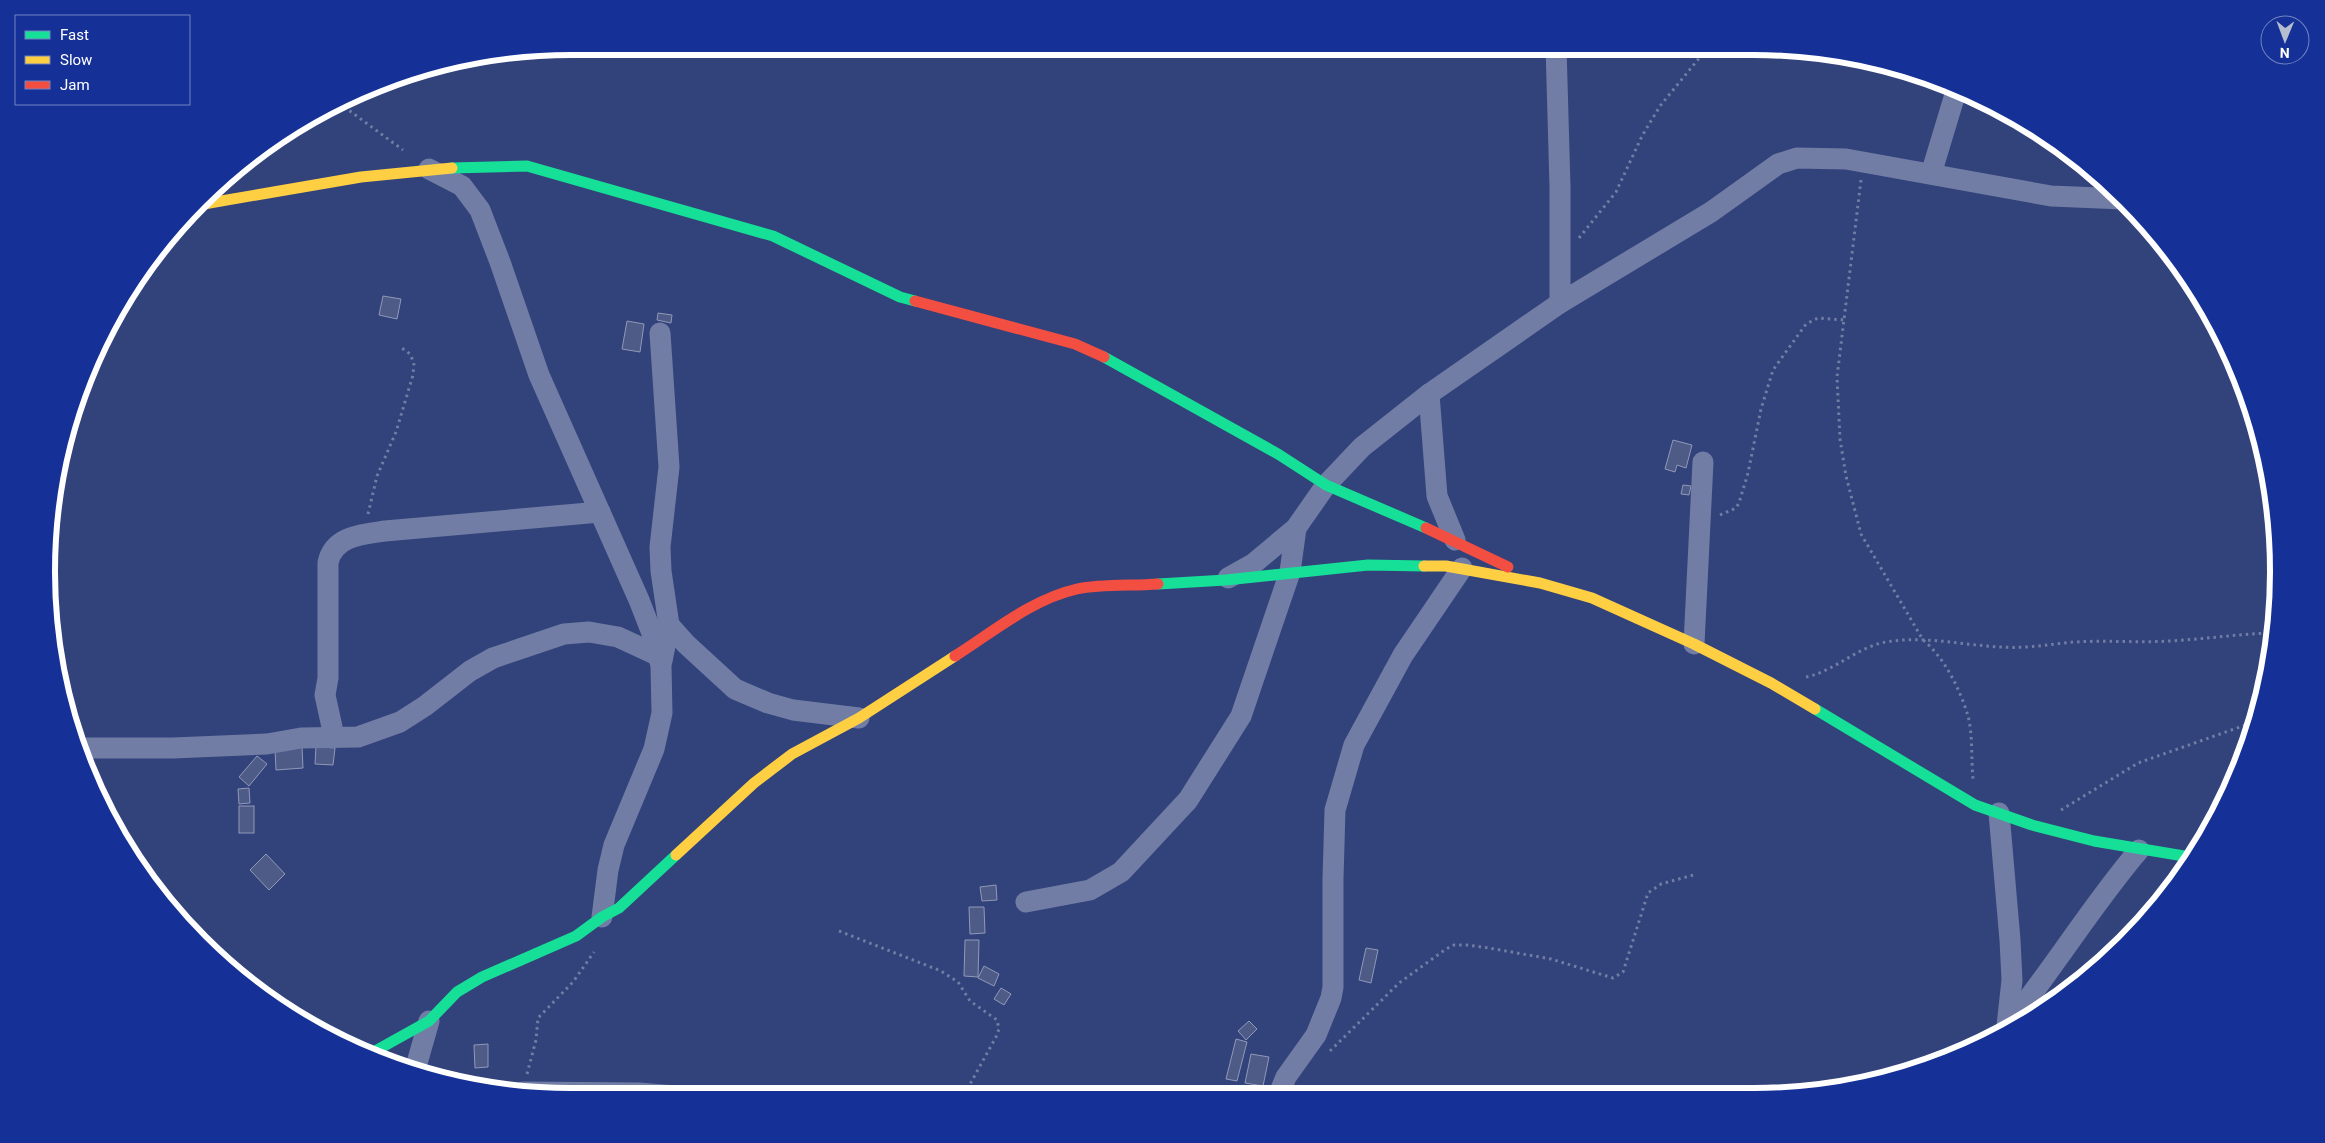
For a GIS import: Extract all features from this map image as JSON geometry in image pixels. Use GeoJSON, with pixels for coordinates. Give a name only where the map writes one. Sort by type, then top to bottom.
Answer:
{"type":"FeatureCollection","features":[{"type":"Feature","properties":{"kind":"street"},"geometry":{"type":"LineString","coordinates":[[1556,55],[1560,303]]}},
{"type":"Feature","properties":{"kind":"street"},"geometry":{"type":"LineString","coordinates":[[1931,174],[1955,96]]}},
{"type":"Feature","properties":{"kind":"street"},"geometry":{"type":"LineString","coordinates":[[1226,580],[1253,564],[1296,528],[1326,485],[1362,447],[1429,394],[1560,303],[1710,212],[1778,164],[1797,158],[1816,157],[1863,162],[2051,196],[2111,198]]}},
{"type":"Feature","properties":{"kind":"street"},"geometry":{"type":"LineString","coordinates":[[209,203],[354,177],[427,168],[488,165],[527,166],[773,236],[900,297],[1076,344],[1095,352],[1278,454],[1326,485],[1455,540],[1540,583]]}},
{"type":"Feature","properties":{"kind":"street"},"geometry":{"type":"LineString","coordinates":[[427,168],[462,186],[480,210],[539,375],[642,608],[660,661],[664,691],[662,713],[654,749],[614,845],[608,870],[602,917]]}},
{"type":"Feature","properties":{"kind":"street"},"geometry":{"type":"LineString","coordinates":[[660,333],[670,467],[660,557],[669,625],[660,661]]}},
{"type":"Feature","properties":{"kind":"street"},"geometry":{"type":"LineString","coordinates":[[1429,394],[1437,496],[1455,540]]}},
{"type":"Feature","properties":{"kind":"street"},"geometry":{"type":"LineString","coordinates":[[1694,644],[1703,462]]}},
{"type":"Feature","properties":{"kind":"street"},"geometry":{"type":"LineString","coordinates":[[331,738],[332,727],[326,695],[328,678],[328,563],[332,553],[343,541],[364,534],[600,512]]}},
{"type":"Feature","properties":{"kind":"street"},"geometry":{"type":"LineString","coordinates":[[1026,902],[1090,890],[1121,872],[1188,800],[1241,716],[1290,572],[1296,528]]}},
{"type":"Feature","properties":{"kind":"street"},"geometry":{"type":"LineString","coordinates":[[378,1050],[429,1021],[457,992],[482,978],[576,936],[602,917],[619,908],[754,783],[792,754],[858,718],[1031,607],[1056,595],[1078,589],[1226,580],[1368,565],[1446,566],[1540,583],[1592,598],[1694,644],[1771,683],[1975,805],[2032,825],[2139,850],[2184,856]]}},
{"type":"Feature","properties":{"kind":"street"},"geometry":{"type":"LineString","coordinates":[[1281,1088],[1300,1055],[1316,1035],[1331,998],[1333,987],[1333,879],[1336,810],[1354,745],[1403,655],[1462,568]]}},
{"type":"Feature","properties":{"kind":"street"},"geometry":{"type":"LineString","coordinates":[[669,625],[686,644],[735,689],[768,703],[793,710],[858,718]]}},
{"type":"Feature","properties":{"kind":"street"},"geometry":{"type":"LineString","coordinates":[[86,748],[173,748],[267,744],[301,738],[358,737],[400,722],[425,706],[470,671],[493,658],[564,634],[590,632],[618,637],[660,661]]}},
{"type":"Feature","properties":{"kind":"street"},"geometry":{"type":"LineString","coordinates":[[1999,813],[2012,980],[2008,1021]]}},
{"type":"Feature","properties":{"kind":"street"},"geometry":{"type":"LineString","coordinates":[[2014,1017],[2074,938],[2103,894],[2139,850]]}},
{"type":"Feature","properties":{"kind":"street"},"geometry":{"type":"LineString","coordinates":[[417,1064],[429,1021]]}},
{"type":"Feature","properties":{"kind":"path"},"geometry":{"type":"LineString","coordinates":[[1560,259],[1606,206],[1624,178],[1642,136],[1660,106],[1702,55]]}},
{"type":"Feature","properties":{"kind":"path"},"geometry":{"type":"LineString","coordinates":[[345,107],[427,168]]}},
{"type":"Feature","properties":{"kind":"path"},"geometry":{"type":"LineString","coordinates":[[1863,162],[1837,377],[1837,408],[1847,484],[1861,534],[1923,640],[1936,651],[1958,691],[1968,717],[1975,805]]}},
{"type":"Feature","properties":{"kind":"path"},"geometry":{"type":"LineString","coordinates":[[1700,521],[1731,511],[1740,503],[1748,473],[1760,409],[1773,370],[1806,324],[1818,318],[1845,320]]}},
{"type":"Feature","properties":{"kind":"path"},"geometry":{"type":"LineString","coordinates":[[364,534],[377,476],[396,432],[413,375],[414,363],[410,354],[399,346]]}},
{"type":"Feature","properties":{"kind":"path"},"geometry":{"type":"LineString","coordinates":[[1771,683],[1825,671],[1869,647],[1884,642],[1905,639],[1971,646],[2026,647],[2075,642],[2171,641],[2232,634],[2267,633]]}},
{"type":"Feature","properties":{"kind":"path"},"geometry":{"type":"LineString","coordinates":[[2032,825],[2078,801],[2138,763],[2209,740],[2247,725]]}},
{"type":"Feature","properties":{"kind":"path"},"geometry":{"type":"LineString","coordinates":[[1300,1055],[1316,1058],[1325,1055],[1399,983],[1454,945],[1489,948],[1551,959],[1613,978],[1619,976],[1623,972],[1648,892],[1660,884],[1697,874]]}},
{"type":"Feature","properties":{"kind":"path"},"geometry":{"type":"LineString","coordinates":[[839,931],[941,971],[958,982],[970,1000],[998,1020],[996,1037],[968,1088]]}},
{"type":"Feature","properties":{"kind":"path"},"geometry":{"type":"LineString","coordinates":[[525,1086],[536,1040],[538,1018],[573,982],[596,949]]}},
{"type":"Feature","properties":{"kind":"building"},"geometry":{"type":"Polygon","coordinates":[[[383,296],[401,299],[397,319],[379,315],[383,296]]]}},
{"type":"Feature","properties":{"kind":"building"},"geometry":{"type":"Polygon","coordinates":[[[658,313],[672,315],[671,323],[657,320],[658,313]]]}},
{"type":"Feature","properties":{"kind":"building"},"geometry":{"type":"Polygon","coordinates":[[[627,321],[644,324],[640,352],[622,349],[627,321]]]}},
{"type":"Feature","properties":{"kind":"building"},"geometry":{"type":"Polygon","coordinates":[[[1673,440],[1692,445],[1686,468],[1677,465],[1675,472],[1665,469],[1673,440]]]}},
{"type":"Feature","properties":{"kind":"building"},"geometry":{"type":"Polygon","coordinates":[[[1683,485],[1691,486],[1689,495],[1681,494],[1683,485]]]}},
{"type":"Feature","properties":{"kind":"building"},"geometry":{"type":"Polygon","coordinates":[[[316,746],[335,748],[333,765],[315,764],[316,746]]]}},
{"type":"Feature","properties":{"kind":"building"},"geometry":{"type":"Polygon","coordinates":[[[302,747],[303,768],[276,770],[275,749],[302,747]]]}},
{"type":"Feature","properties":{"kind":"building"},"geometry":{"type":"Polygon","coordinates":[[[257,756],[267,764],[249,786],[239,777],[257,756]]]}},
{"type":"Feature","properties":{"kind":"building"},"geometry":{"type":"Polygon","coordinates":[[[249,788],[250,803],[239,804],[238,789],[249,788]]]}},
{"type":"Feature","properties":{"kind":"building"},"geometry":{"type":"Polygon","coordinates":[[[239,806],[254,806],[254,833],[239,833],[239,806]]]}},
{"type":"Feature","properties":{"kind":"building"},"geometry":{"type":"Polygon","coordinates":[[[266,854],[285,874],[269,890],[250,870],[266,854]]]}},
{"type":"Feature","properties":{"kind":"building"},"geometry":{"type":"Polygon","coordinates":[[[996,885],[997,900],[982,901],[980,887],[996,885]]]}},
{"type":"Feature","properties":{"kind":"building"},"geometry":{"type":"Polygon","coordinates":[[[969,907],[984,907],[985,933],[970,934],[969,907]]]}},
{"type":"Feature","properties":{"kind":"building"},"geometry":{"type":"Polygon","coordinates":[[[965,940],[979,940],[978,977],[964,976],[965,940]]]}},
{"type":"Feature","properties":{"kind":"building"},"geometry":{"type":"Polygon","coordinates":[[[1366,948],[1378,950],[1371,983],[1359,980],[1366,948]]]}},
{"type":"Feature","properties":{"kind":"building"},"geometry":{"type":"Polygon","coordinates":[[[984,966],[999,974],[994,986],[978,978],[984,966]]]}},
{"type":"Feature","properties":{"kind":"building"},"geometry":{"type":"Polygon","coordinates":[[[1001,988],[1011,994],[1004,1005],[994,999],[1001,988]]]}},
{"type":"Feature","properties":{"kind":"building"},"geometry":{"type":"Polygon","coordinates":[[[1249,1021],[1257,1029],[1246,1040],[1238,1031],[1249,1021]]]}},
{"type":"Feature","properties":{"kind":"building"},"geometry":{"type":"Polygon","coordinates":[[[1236,1039],[1247,1042],[1237,1081],[1226,1079],[1236,1039]]]}},
{"type":"Feature","properties":{"kind":"building"},"geometry":{"type":"Polygon","coordinates":[[[488,1044],[488,1067],[475,1068],[474,1045],[488,1044]]]}},
{"type":"Feature","properties":{"kind":"building"},"geometry":{"type":"Polygon","coordinates":[[[1251,1054],[1269,1057],[1263,1086],[1245,1083],[1251,1054]]]}},
{"type":"Feature","properties":{"kind":"traffic: fast"},"geometry":{"type":"LineString","coordinates":[[452,168],[527,166],[773,236],[900,297],[915,301]]}},
{"type":"Feature","properties":{"kind":"traffic: fast"},"geometry":{"type":"LineString","coordinates":[[1104,357],[1278,454],[1326,485],[1426,528]]}},
{"type":"Feature","properties":{"kind":"traffic: fast"},"geometry":{"type":"LineString","coordinates":[[1158,584],[1226,580],[1368,565],[1424,566]]}},
{"type":"Feature","properties":{"kind":"traffic: fast"},"geometry":{"type":"LineString","coordinates":[[1815,709],[1975,805],[2032,825],[2094,841],[2184,856]]}},
{"type":"Feature","properties":{"kind":"traffic: fast"},"geometry":{"type":"LineString","coordinates":[[377,1050],[429,1021],[457,992],[482,977],[576,936],[602,917],[619,908],[676,855]]}},
{"type":"Feature","properties":{"kind":"traffic: slow"},"geometry":{"type":"LineString","coordinates":[[209,203],[361,177],[452,168]]}},
{"type":"Feature","properties":{"kind":"traffic: slow"},"geometry":{"type":"LineString","coordinates":[[1424,566],[1446,566],[1540,583],[1592,598],[1694,644],[1771,683],[1815,709]]}},
{"type":"Feature","properties":{"kind":"traffic: slow"},"geometry":{"type":"LineString","coordinates":[[676,855],[754,783],[792,754],[859,718],[955,656]]}},
{"type":"Feature","properties":{"kind":"traffic: jam"},"geometry":{"type":"LineString","coordinates":[[915,301],[1075,344],[1104,357]]}},
{"type":"Feature","properties":{"kind":"traffic: jam"},"geometry":{"type":"LineString","coordinates":[[1426,528],[1508,567]]}},
{"type":"Feature","properties":{"kind":"traffic: jam"},"geometry":{"type":"LineString","coordinates":[[955,656],[1013,617],[1044,600],[1060,594],[1096,586],[1158,584]]}}]}
